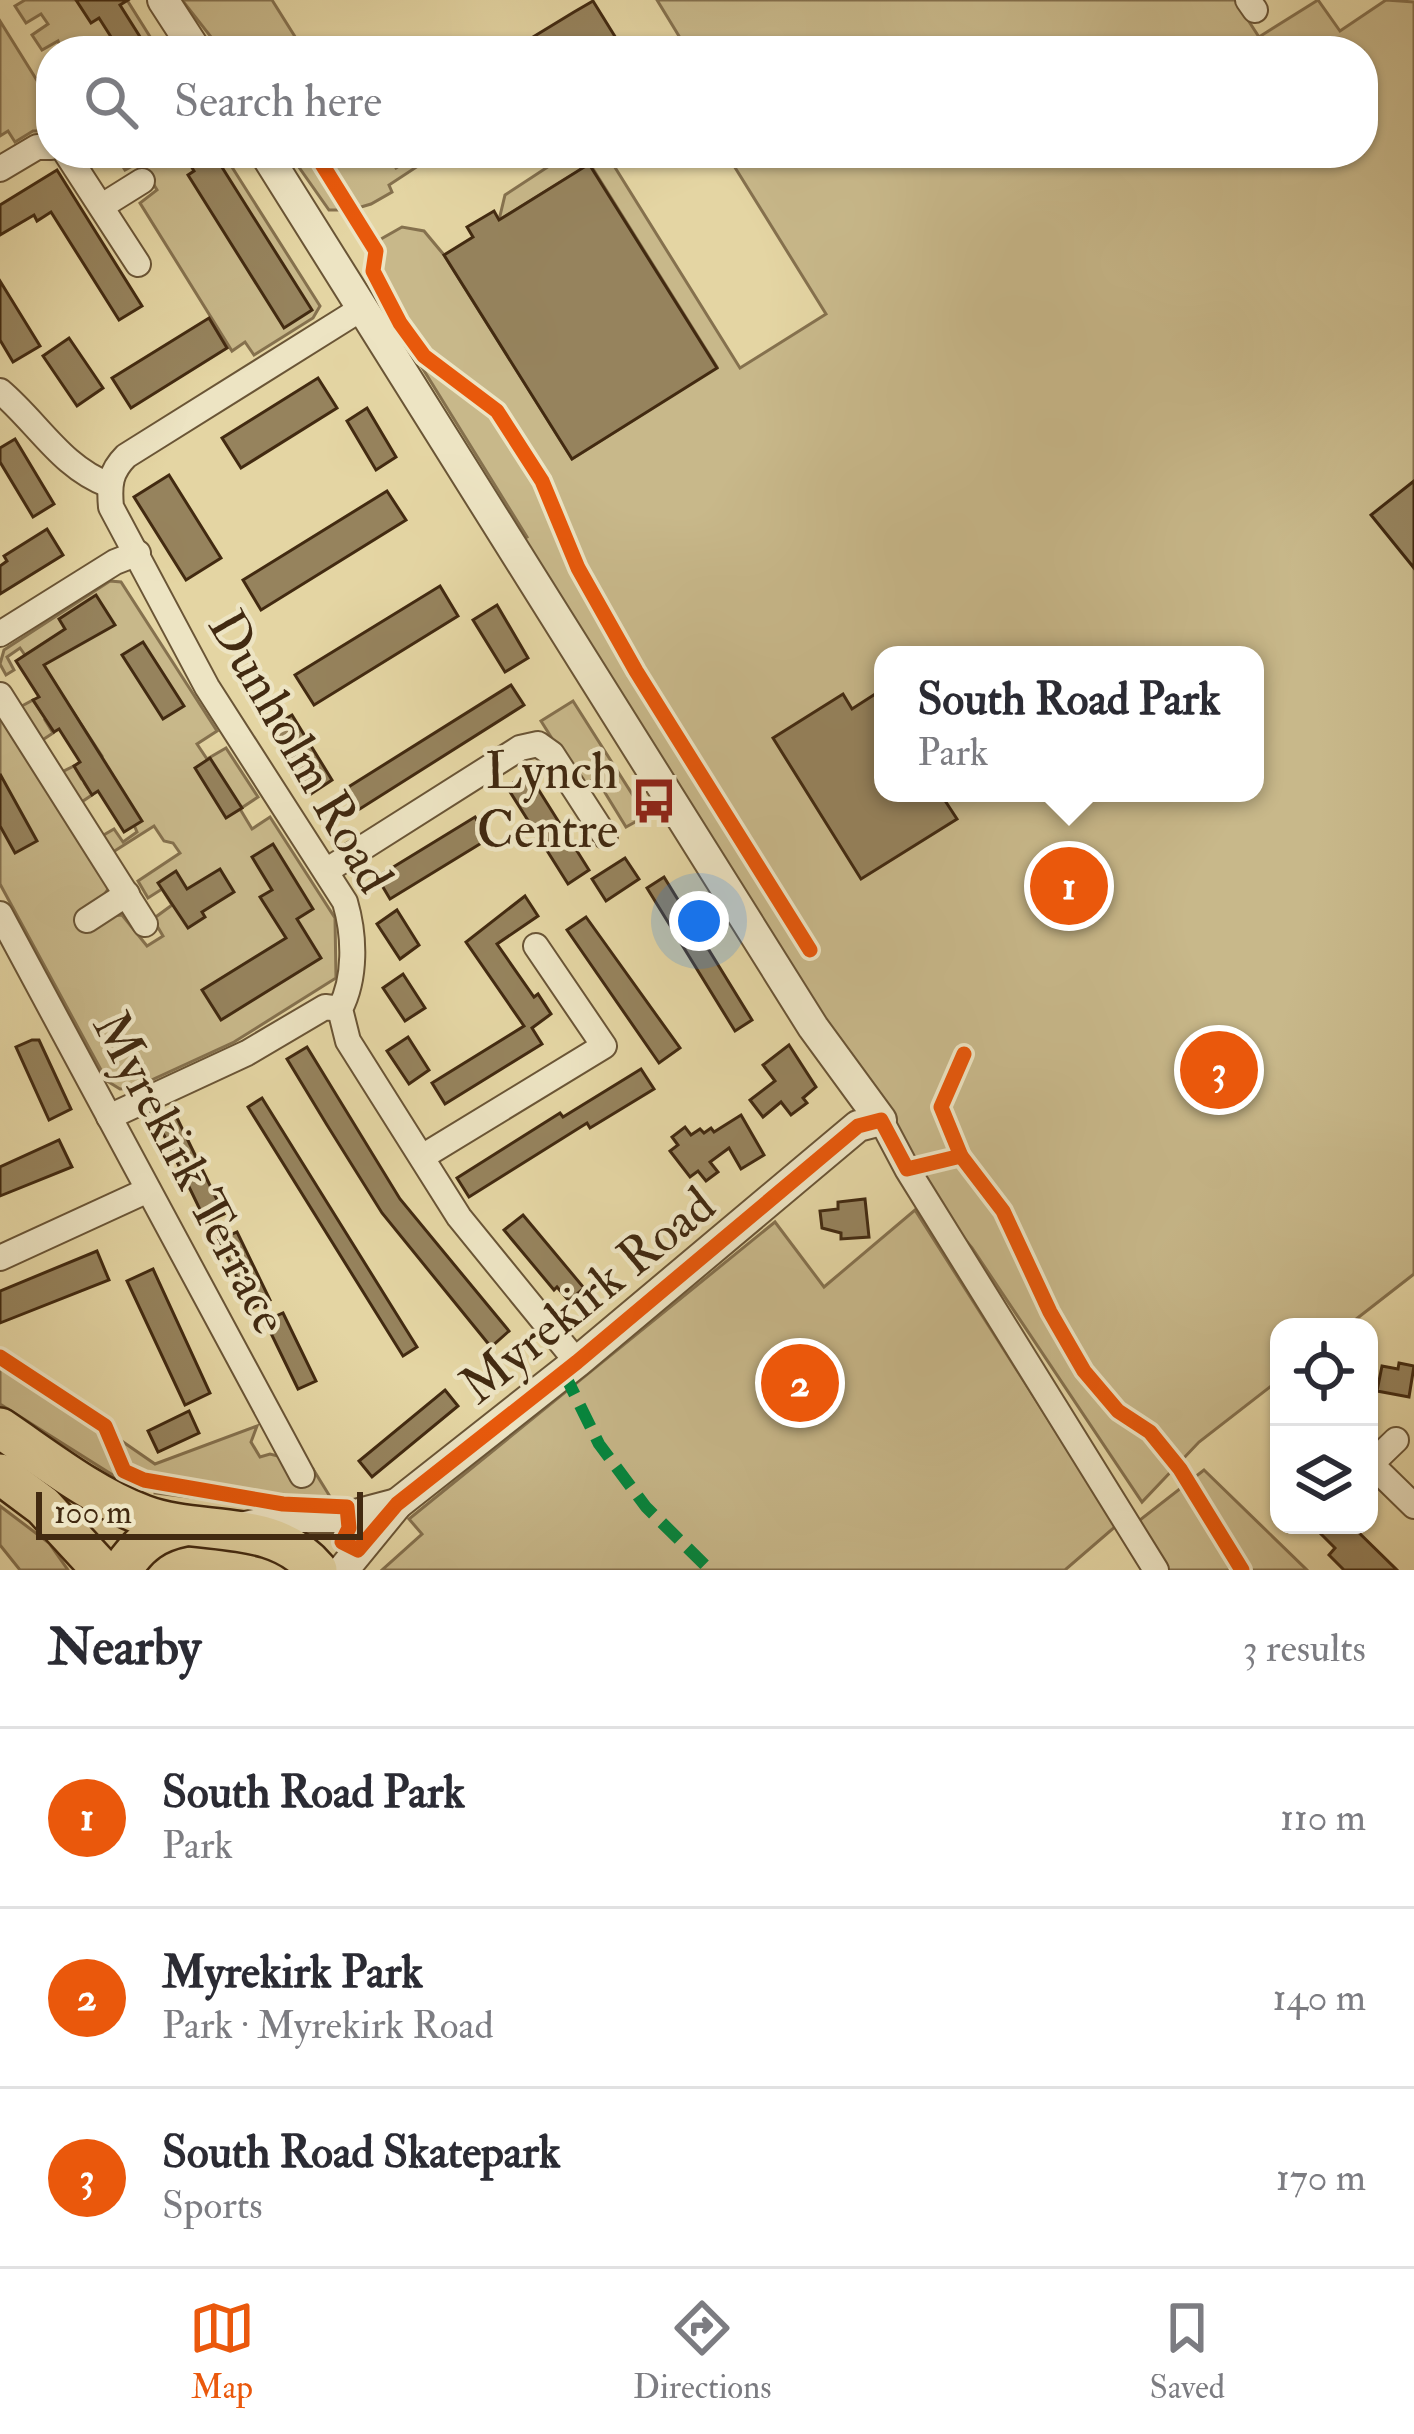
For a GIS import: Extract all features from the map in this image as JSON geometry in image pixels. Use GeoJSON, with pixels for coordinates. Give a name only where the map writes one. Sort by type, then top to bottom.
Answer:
{"type":"FeatureCollection","features":[{"type":"Feature","properties":{"kind":"highway"},"geometry":{"type":"LineString","coordinates":[[0,1428],[103,1498],[148,1517],[185,1526],[236,1529],[286,1544],[317,1570]]}},
{"type":"Feature","properties":{"kind":"highway"},"geometry":{"type":"LineString","coordinates":[[0,1474],[44,1505],[102,1570]]}},
{"type":"Feature","properties":{"kind":"highway"},"geometry":{"type":"LineString","coordinates":[[122,1570],[153,1535],[185,1526]]}},
{"type":"Feature","properties":{"kind":"street"},"geometry":{"type":"LineString","coordinates":[[163,0],[186,36]]}},
{"type":"Feature","properties":{"kind":"street"},"geometry":{"type":"LineString","coordinates":[[0,169],[36,148]]}},
{"type":"Feature","properties":{"kind":"street"},"geometry":{"type":"LineString","coordinates":[[77,168],[138,264]]}},
{"type":"Feature","properties":{"kind":"street"},"geometry":{"type":"LineString","coordinates":[[275,168],[813,1027],[881,1120],[1156,1570]]}},
{"type":"Feature","properties":{"kind":"street"},"geometry":{"type":"LineString","coordinates":[[102,206],[142,181]]}},
{"type":"Feature","properties":{"kind":"street"},"geometry":{"type":"LineString","coordinates":[[0,392],[23,411],[55,452],[109,485],[114,468],[126,456],[364,307]]}},
{"type":"Feature","properties":{"kind":"street","name":"Dunholm Road"},"geometry":{"type":"LineString","coordinates":[[109,485],[111,507],[207,687],[345,902],[352,923],[350,989],[340,1009]]}},
{"type":"Feature","properties":{"kind":"street"},"geometry":{"type":"LineString","coordinates":[[0,634],[115,562],[138,553]]}},
{"type":"Feature","properties":{"kind":"street"},"geometry":{"type":"LineString","coordinates":[[0,695],[146,924]]}},
{"type":"Feature","properties":{"kind":"street"},"geometry":{"type":"LineString","coordinates":[[326,871],[520,748],[538,744],[552,754],[605,836]]}},
{"type":"Feature","properties":{"kind":"street"},"geometry":{"type":"LineString","coordinates":[[87,920],[127,894]]}},
{"type":"Feature","properties":{"kind":"street","name":"Myrekirk Terrace"},"geometry":{"type":"LineString","coordinates":[[0,914],[8,948],[109,1117],[302,1475]]}},
{"type":"Feature","properties":{"kind":"street"},"geometry":{"type":"LineString","coordinates":[[422,1157],[604,1046],[536,946]]}},
{"type":"Feature","properties":{"kind":"street"},"geometry":{"type":"LineString","coordinates":[[109,1117],[247,1053],[325,1006],[340,1009],[348,1041],[459,1216],[577,1362]]}},
{"type":"Feature","properties":{"kind":"street","name":"Myrekirk Road"},"geometry":{"type":"LineString","coordinates":[[343,1570],[397,1504],[577,1362],[858,1126],[881,1120]]}},
{"type":"Feature","properties":{"kind":"street"},"geometry":{"type":"LineString","coordinates":[[0,1258],[148,1190]]}},
{"type":"Feature","properties":{"kind":"street"},"geometry":{"type":"LineString","coordinates":[[1378,1457],[1396,1440]]}},
{"type":"Feature","properties":{"kind":"street"},"geometry":{"type":"LineString","coordinates":[[1378,1472],[1414,1506]]}},
{"type":"Feature","properties":{"kind":"street","name":"Myrekirk Road"},"geometry":{"type":"LineString","coordinates":[[236,1529],[294,1517],[348,1517],[397,1504]]}},
{"type":"Feature","properties":{"kind":"shaded area"},"geometry":{"type":"Polygon","coordinates":[[[25,0],[127,0],[150,36],[36,36],[36,41],[32,35],[48,24],[41,14],[26,23],[15,6],[25,0]]]}},
{"type":"Feature","properties":{"kind":"shaded area"},"geometry":{"type":"Polygon","coordinates":[[[182,0],[272,0],[295,36],[210,36],[182,0]]]}},
{"type":"Feature","properties":{"kind":"shaded area"},"geometry":{"type":"Polygon","coordinates":[[[657,0],[1235,0],[1258,36],[679,36],[657,0]]]}},
{"type":"Feature","properties":{"kind":"shaded area"},"geometry":{"type":"Polygon","coordinates":[[[1318,0],[1340,31],[1386,0],[1414,2],[1414,1274],[1358,1318],[1270,1318],[1270,1387],[1199,1442],[1142,1502],[972,1248],[907,1169],[511,547],[527,537],[410,348],[373,271],[381,239],[402,227],[424,231],[444,255],[572,459],[717,367],[593,168],[615,168],[740,368],[826,314],[735,168],[1378,168],[1378,36],[1261,36],[1318,0]]]}},
{"type":"Feature","properties":{"kind":"shaded area"},"geometry":{"type":"Polygon","coordinates":[[[0,21],[36,79],[36,131],[15,142],[8,131],[0,136],[0,21]]]}},
{"type":"Feature","properties":{"kind":"shaded area"},"geometry":{"type":"Polygon","coordinates":[[[144,168],[233,168],[320,306],[313,318],[254,355],[245,342],[232,351],[140,203],[157,190],[144,168]]]}},
{"type":"Feature","properties":{"kind":"shaded area"},"geometry":{"type":"Polygon","coordinates":[[[300,168],[415,168],[389,185],[392,192],[371,204],[329,210],[300,168]]]}},
{"type":"Feature","properties":{"kind":"shaded area"},"geometry":{"type":"Polygon","coordinates":[[[546,168],[584,168],[499,220],[505,195],[546,168]]]}},
{"type":"Feature","properties":{"kind":"shaded area"},"geometry":{"type":"Polygon","coordinates":[[[110,581],[121,582],[217,731],[197,744],[207,759],[226,748],[258,797],[240,809],[252,829],[270,817],[335,918],[336,978],[234,1042],[134,1088],[120,1089],[107,1081],[0,884],[0,711],[106,877],[108,889],[102,898],[112,916],[122,915],[147,946],[163,936],[153,919],[172,905],[162,889],[148,898],[138,881],[180,853],[154,826],[113,852],[102,836],[114,829],[123,842],[137,832],[112,774],[85,784],[92,795],[80,803],[62,772],[74,766],[81,778],[102,756],[73,712],[60,710],[45,720],[53,733],[41,741],[20,707],[33,700],[42,713],[34,650],[25,655],[20,648],[7,657],[14,670],[6,675],[0,664],[4,650],[110,581]]]}},
{"type":"Feature","properties":{"kind":"shaded area"},"geometry":{"type":"Polygon","coordinates":[[[573,701],[646,816],[626,827],[596,778],[582,786],[541,721],[573,701]]]}},
{"type":"Feature","properties":{"kind":"shaded area"},"geometry":{"type":"Polygon","coordinates":[[[915,1210],[1116,1526],[1065,1570],[382,1570],[422,1534],[409,1519],[775,1222],[824,1287],[915,1210]]]}},
{"type":"Feature","properties":{"kind":"shaded area"},"geometry":{"type":"Polygon","coordinates":[[[0,1357],[155,1464],[257,1426],[251,1442],[260,1457],[282,1457],[295,1478],[313,1469],[337,1508],[308,1512],[155,1493],[155,1486],[138,1482],[135,1489],[0,1404],[0,1357]]]}},
{"type":"Feature","properties":{"kind":"shaded area"},"geometry":{"type":"Polygon","coordinates":[[[1204,1470],[1307,1570],[1167,1570],[1136,1523],[1204,1470]]]}},
{"type":"Feature","properties":{"kind":"shaded area"},"geometry":{"type":"Polygon","coordinates":[[[0,1506],[49,1543],[68,1570],[20,1570],[0,1545],[0,1506]]]}},
{"type":"Feature","properties":{"kind":"building"},"geometry":{"type":"Polygon","coordinates":[[[76,0],[128,0],[120,5],[140,36],[110,36],[99,18],[91,23],[76,0]]]}},
{"type":"Feature","properties":{"kind":"building"},"geometry":{"type":"Polygon","coordinates":[[[593,1],[615,36],[535,36],[593,1]]]}},
{"type":"Feature","properties":{"kind":"building"},"geometry":{"type":"Polygon","coordinates":[[[222,168],[312,310],[284,328],[188,175],[222,168]]]}},
{"type":"Feature","properties":{"kind":"building"},"geometry":{"type":"Polygon","coordinates":[[[583,168],[592,168],[717,368],[572,459],[444,255],[473,237],[467,227],[494,211],[499,220],[583,168]]]}},
{"type":"Feature","properties":{"kind":"building"},"geometry":{"type":"Polygon","coordinates":[[[57,170],[142,306],[119,320],[51,212],[37,221],[34,215],[0,235],[0,205],[57,170]]]}},
{"type":"Feature","properties":{"kind":"building"},"geometry":{"type":"Polygon","coordinates":[[[0,281],[40,346],[13,362],[0,340],[0,281]]]}},
{"type":"Feature","properties":{"kind":"building"},"geometry":{"type":"Polygon","coordinates":[[[209,318],[227,348],[131,408],[112,378],[209,318]]]}},
{"type":"Feature","properties":{"kind":"building"},"geometry":{"type":"Polygon","coordinates":[[[69,338],[103,388],[77,406],[43,356],[69,338]]]}},
{"type":"Feature","properties":{"kind":"building"},"geometry":{"type":"Polygon","coordinates":[[[318,378],[337,408],[241,468],[222,438],[318,378]]]}},
{"type":"Feature","properties":{"kind":"building"},"geometry":{"type":"Polygon","coordinates":[[[367,408],[396,457],[376,470],[347,421],[367,408]]]}},
{"type":"Feature","properties":{"kind":"building"},"geometry":{"type":"Polygon","coordinates":[[[15,439],[54,504],[33,517],[0,462],[0,448],[15,439]]]}},
{"type":"Feature","properties":{"kind":"building"},"geometry":{"type":"Polygon","coordinates":[[[169,475],[221,558],[186,580],[134,497],[169,475]]]}},
{"type":"Feature","properties":{"kind":"building"},"geometry":{"type":"Polygon","coordinates":[[[1414,481],[1414,568],[1371,515],[1414,481]]]}},
{"type":"Feature","properties":{"kind":"building"},"geometry":{"type":"Polygon","coordinates":[[[387,491],[406,520],[261,610],[243,580],[387,491]]]}},
{"type":"Feature","properties":{"kind":"building"},"geometry":{"type":"Polygon","coordinates":[[[47,529],[63,555],[0,594],[4,556],[47,529]]]}},
{"type":"Feature","properties":{"kind":"building"},"geometry":{"type":"Polygon","coordinates":[[[440,586],[458,616],[314,705],[295,675],[440,586]]]}},
{"type":"Feature","properties":{"kind":"building"},"geometry":{"type":"Polygon","coordinates":[[[96,595],[115,625],[44,665],[142,821],[124,832],[98,791],[92,795],[74,766],[80,762],[33,700],[39,697],[16,661],[65,629],[59,619],[96,595]]]}},
{"type":"Feature","properties":{"kind":"building"},"geometry":{"type":"Polygon","coordinates":[[[497,605],[528,658],[505,672],[473,620],[497,605]]]}},
{"type":"Feature","properties":{"kind":"building"},"geometry":{"type":"Polygon","coordinates":[[[143,642],[184,706],[163,719],[122,655],[143,642]]]}},
{"type":"Feature","properties":{"kind":"building"},"geometry":{"type":"Polygon","coordinates":[[[511,685],[524,705],[355,812],[342,791],[511,685]]]}},
{"type":"Feature","properties":{"kind":"building"},"geometry":{"type":"Polygon","coordinates":[[[843,694],[852,709],[874,695],[874,802],[946,802],[957,819],[861,879],[773,738],[843,694]]]}},
{"type":"Feature","properties":{"kind":"building"},"geometry":{"type":"Polygon","coordinates":[[[292,715],[332,780],[311,794],[271,728],[292,715]]]}},
{"type":"Feature","properties":{"kind":"building"},"geometry":{"type":"Polygon","coordinates":[[[210,758],[242,808],[226,818],[195,768],[210,758]]]}},
{"type":"Feature","properties":{"kind":"building"},"geometry":{"type":"Polygon","coordinates":[[[528,773],[589,870],[568,884],[507,787],[528,773]]]}},
{"type":"Feature","properties":{"kind":"building"},"geometry":{"type":"Polygon","coordinates":[[[0,774],[37,841],[15,853],[0,826],[0,774]]]}},
{"type":"Feature","properties":{"kind":"building"},"geometry":{"type":"Polygon","coordinates":[[[475,817],[488,839],[390,899],[377,877],[475,817]]]}},
{"type":"Feature","properties":{"kind":"building"},"geometry":{"type":"Polygon","coordinates":[[[273,844],[313,909],[297,919],[321,958],[221,1020],[202,990],[286,938],[260,897],[272,890],[252,857],[273,844]]]}},
{"type":"Feature","properties":{"kind":"building"},"geometry":{"type":"Polygon","coordinates":[[[625,858],[639,879],[606,901],[592,879],[625,858]]]}},
{"type":"Feature","properties":{"kind":"building"},"geometry":{"type":"Polygon","coordinates":[[[220,869],[234,892],[202,912],[205,917],[188,928],[158,883],[176,871],[187,889],[220,869]]]}},
{"type":"Feature","properties":{"kind":"building"},"geometry":{"type":"Polygon","coordinates":[[[664,877],[752,1020],[735,1031],[647,888],[664,877]]]}},
{"type":"Feature","properties":{"kind":"building"},"geometry":{"type":"Polygon","coordinates":[[[525,896],[538,916],[497,944],[551,1014],[532,1028],[542,1044],[445,1104],[432,1083],[524,1026],[466,942],[525,896]]]}},
{"type":"Feature","properties":{"kind":"building"},"geometry":{"type":"Polygon","coordinates":[[[397,910],[419,945],[400,959],[377,924],[397,910]]]}},
{"type":"Feature","properties":{"kind":"building"},"geometry":{"type":"Polygon","coordinates":[[[586,917],[680,1048],[659,1063],[567,930],[586,917]]]}},
{"type":"Feature","properties":{"kind":"building"},"geometry":{"type":"Polygon","coordinates":[[[403,974],[425,1008],[405,1021],[383,988],[403,974]]]}},
{"type":"Feature","properties":{"kind":"building"},"geometry":{"type":"Polygon","coordinates":[[[408,1037],[429,1070],[409,1084],[387,1051],[408,1037]]]}},
{"type":"Feature","properties":{"kind":"building"},"geometry":{"type":"Polygon","coordinates":[[[39,1040],[71,1109],[49,1120],[16,1047],[39,1040]]]}},
{"type":"Feature","properties":{"kind":"building"},"geometry":{"type":"Polygon","coordinates":[[[789,1045],[816,1087],[803,1098],[807,1103],[791,1115],[781,1102],[763,1117],[750,1100],[775,1081],[763,1065],[789,1045]]]}},
{"type":"Feature","properties":{"kind":"building"},"geometry":{"type":"Polygon","coordinates":[[[307,1047],[400,1199],[509,1331],[491,1347],[382,1213],[327,1125],[287,1059],[307,1047]]]}},
{"type":"Feature","properties":{"kind":"building"},"geometry":{"type":"Polygon","coordinates":[[[641,1069],[654,1089],[590,1128],[587,1123],[469,1197],[457,1178],[641,1069]]]}},
{"type":"Feature","properties":{"kind":"building"},"geometry":{"type":"Polygon","coordinates":[[[262,1098],[417,1347],[403,1356],[248,1107],[262,1098]]]}},
{"type":"Feature","properties":{"kind":"building"},"geometry":{"type":"Polygon","coordinates":[[[741,1115],[764,1155],[741,1169],[729,1148],[710,1162],[718,1172],[706,1181],[698,1171],[690,1177],[670,1151],[678,1145],[672,1137],[685,1127],[691,1135],[700,1129],[714,1132],[741,1115]]]}},
{"type":"Feature","properties":{"kind":"building"},"geometry":{"type":"Polygon","coordinates":[[[176,1116],[224,1214],[206,1222],[159,1125],[176,1116]]]}},
{"type":"Feature","properties":{"kind":"building"},"geometry":{"type":"Polygon","coordinates":[[[59,1140],[72,1167],[0,1196],[0,1167],[59,1140]]]}},
{"type":"Feature","properties":{"kind":"building"},"geometry":{"type":"Polygon","coordinates":[[[865,1199],[869,1237],[841,1239],[841,1233],[822,1228],[820,1211],[838,1209],[838,1202],[865,1199]]]}},
{"type":"Feature","properties":{"kind":"building"},"geometry":{"type":"Polygon","coordinates":[[[523,1215],[584,1288],[569,1301],[557,1287],[554,1290],[504,1230],[523,1215]]]}},
{"type":"Feature","properties":{"kind":"building"},"geometry":{"type":"Polygon","coordinates":[[[237,1232],[270,1300],[252,1308],[219,1240],[237,1232]]]}},
{"type":"Feature","properties":{"kind":"building"},"geometry":{"type":"Polygon","coordinates":[[[97,1251],[109,1280],[0,1323],[0,1291],[97,1251]]]}},
{"type":"Feature","properties":{"kind":"building"},"geometry":{"type":"Polygon","coordinates":[[[153,1269],[210,1393],[185,1405],[127,1281],[153,1269]]]}},
{"type":"Feature","properties":{"kind":"building"},"geometry":{"type":"Polygon","coordinates":[[[283,1313],[316,1381],[298,1389],[265,1321],[283,1313]]]}},
{"type":"Feature","properties":{"kind":"building"},"geometry":{"type":"Polygon","coordinates":[[[1399,1363],[1414,1366],[1409,1397],[1378,1391],[1382,1366],[1398,1369],[1399,1363]]]}},
{"type":"Feature","properties":{"kind":"building"},"geometry":{"type":"Polygon","coordinates":[[[445,1390],[458,1406],[372,1477],[359,1461],[445,1390]]]}},
{"type":"Feature","properties":{"kind":"building"},"geometry":{"type":"Polygon","coordinates":[[[189,1411],[199,1433],[158,1452],[148,1431],[189,1411]]]}},
{"type":"Feature","properties":{"kind":"building"},"geometry":{"type":"Polygon","coordinates":[[[1321,1534],[1360,1534],[1397,1570],[1344,1570],[1329,1555],[1335,1548],[1321,1534]]]}},
{"type":"Feature","properties":{"kind":"marked path"},"geometry":{"type":"LineString","coordinates":[[564,1373],[599,1444],[646,1507],[710,1570]]}},
{"type":"Feature","properties":{"kind":"cycle path"},"geometry":{"type":"LineString","coordinates":[[324,168],[376,251],[373,271],[400,323],[424,356],[497,411],[542,481],[578,568],[636,671],[810,950]]}},
{"type":"Feature","properties":{"kind":"cycle path"},"geometry":{"type":"LineString","coordinates":[[964,1054],[941,1107],[961,1156],[1003,1211],[1050,1312],[1084,1371],[1118,1411],[1150,1432],[1180,1469],[1242,1570]]}},
{"type":"Feature","properties":{"kind":"cycle path"},"geometry":{"type":"LineString","coordinates":[[0,1357],[105,1426],[124,1471],[144,1480],[283,1504],[347,1507],[349,1528],[342,1542],[358,1550],[397,1504],[577,1362],[858,1126],[881,1120],[907,1169],[961,1156]]}},
{"type":"Feature","properties":{"kind":"place","name":"Lynch Centre"},"geometry":{"type":"Point","coordinates":[654,801]}},
{"type":"Feature","properties":{"kind":"place","name":"South Road Park"},"geometry":{"type":"Point","coordinates":[1069,886]}},
{"type":"Feature","properties":{"kind":"place","name":"South Road Skatepark"},"geometry":{"type":"Point","coordinates":[1219,1070]}},
{"type":"Feature","properties":{"kind":"place","name":"Myrekirk Park"},"geometry":{"type":"Point","coordinates":[800,1383]}}]}
